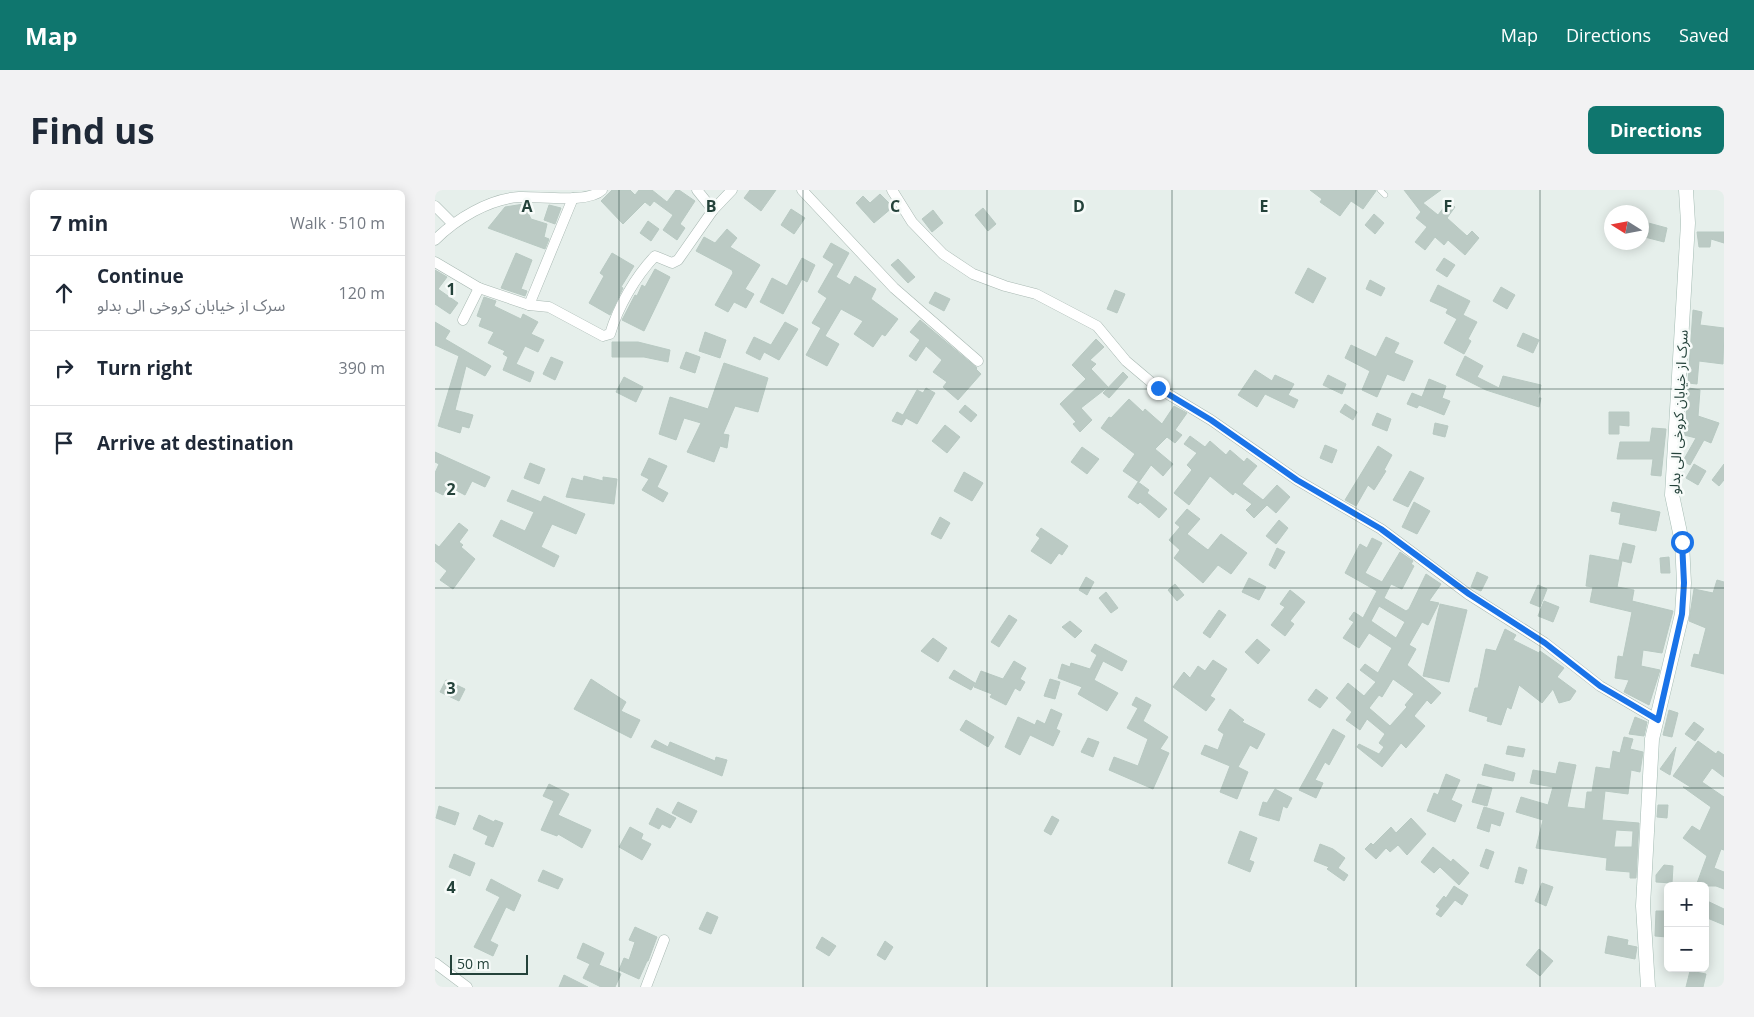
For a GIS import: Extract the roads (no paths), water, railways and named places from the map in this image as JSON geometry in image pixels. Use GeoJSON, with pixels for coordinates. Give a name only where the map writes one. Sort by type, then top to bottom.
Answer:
{"type":"FeatureCollection","features":[{"type":"Feature","properties":{"kind":"main road","name":"سرک از خیابان کروخی الی بدلو"},"geometry":{"type":"LineString","coordinates":[[1648,987],[1643,897],[1652,739],[1682,614],[1684,583],[1682,542],[1672,495],[1688,223],[1686,190]]}},
{"type":"Feature","properties":{"kind":"street"},"geometry":{"type":"LineString","coordinates":[[435,240],[452,223],[482,207],[517,197],[573,198],[597,195],[602,190]]}},
{"type":"Feature","properties":{"kind":"street"},"geometry":{"type":"LineString","coordinates":[[697,190],[713,210]]}},
{"type":"Feature","properties":{"kind":"street"},"geometry":{"type":"LineString","coordinates":[[435,262],[479,288],[529,304],[549,307],[603,336],[610,334],[614,320],[644,268],[655,256],[672,263],[679,260],[713,210],[732,190]]}},
{"type":"Feature","properties":{"kind":"street"},"geometry":{"type":"LineString","coordinates":[[802,190],[894,288],[978,361]]}},
{"type":"Feature","properties":{"kind":"street"},"geometry":{"type":"LineString","coordinates":[[892,190],[912,222],[943,254],[973,274],[1005,286],[1036,294],[1097,326],[1126,361],[1158,388],[1211,420],[1297,480],[1381,529],[1469,594],[1545,643],[1600,686],[1658,720]]}},
{"type":"Feature","properties":{"kind":"street"},"geometry":{"type":"LineString","coordinates":[[529,304],[573,198]]}},
{"type":"Feature","properties":{"kind":"street"},"geometry":{"type":"LineString","coordinates":[[435,206],[452,223]]}},
{"type":"Feature","properties":{"kind":"street"},"geometry":{"type":"LineString","coordinates":[[463,320],[479,288]]}},
{"type":"Feature","properties":{"kind":"street"},"geometry":{"type":"LineString","coordinates":[[646,987],[664,940]]}},
{"type":"Feature","properties":{"kind":"street"},"geometry":{"type":"LineString","coordinates":[[435,963],[467,987]]}},
{"type":"Feature","properties":{"kind":"lane"},"geometry":{"type":"LineString","coordinates":[[1380,190],[1385,195]]}}]}
